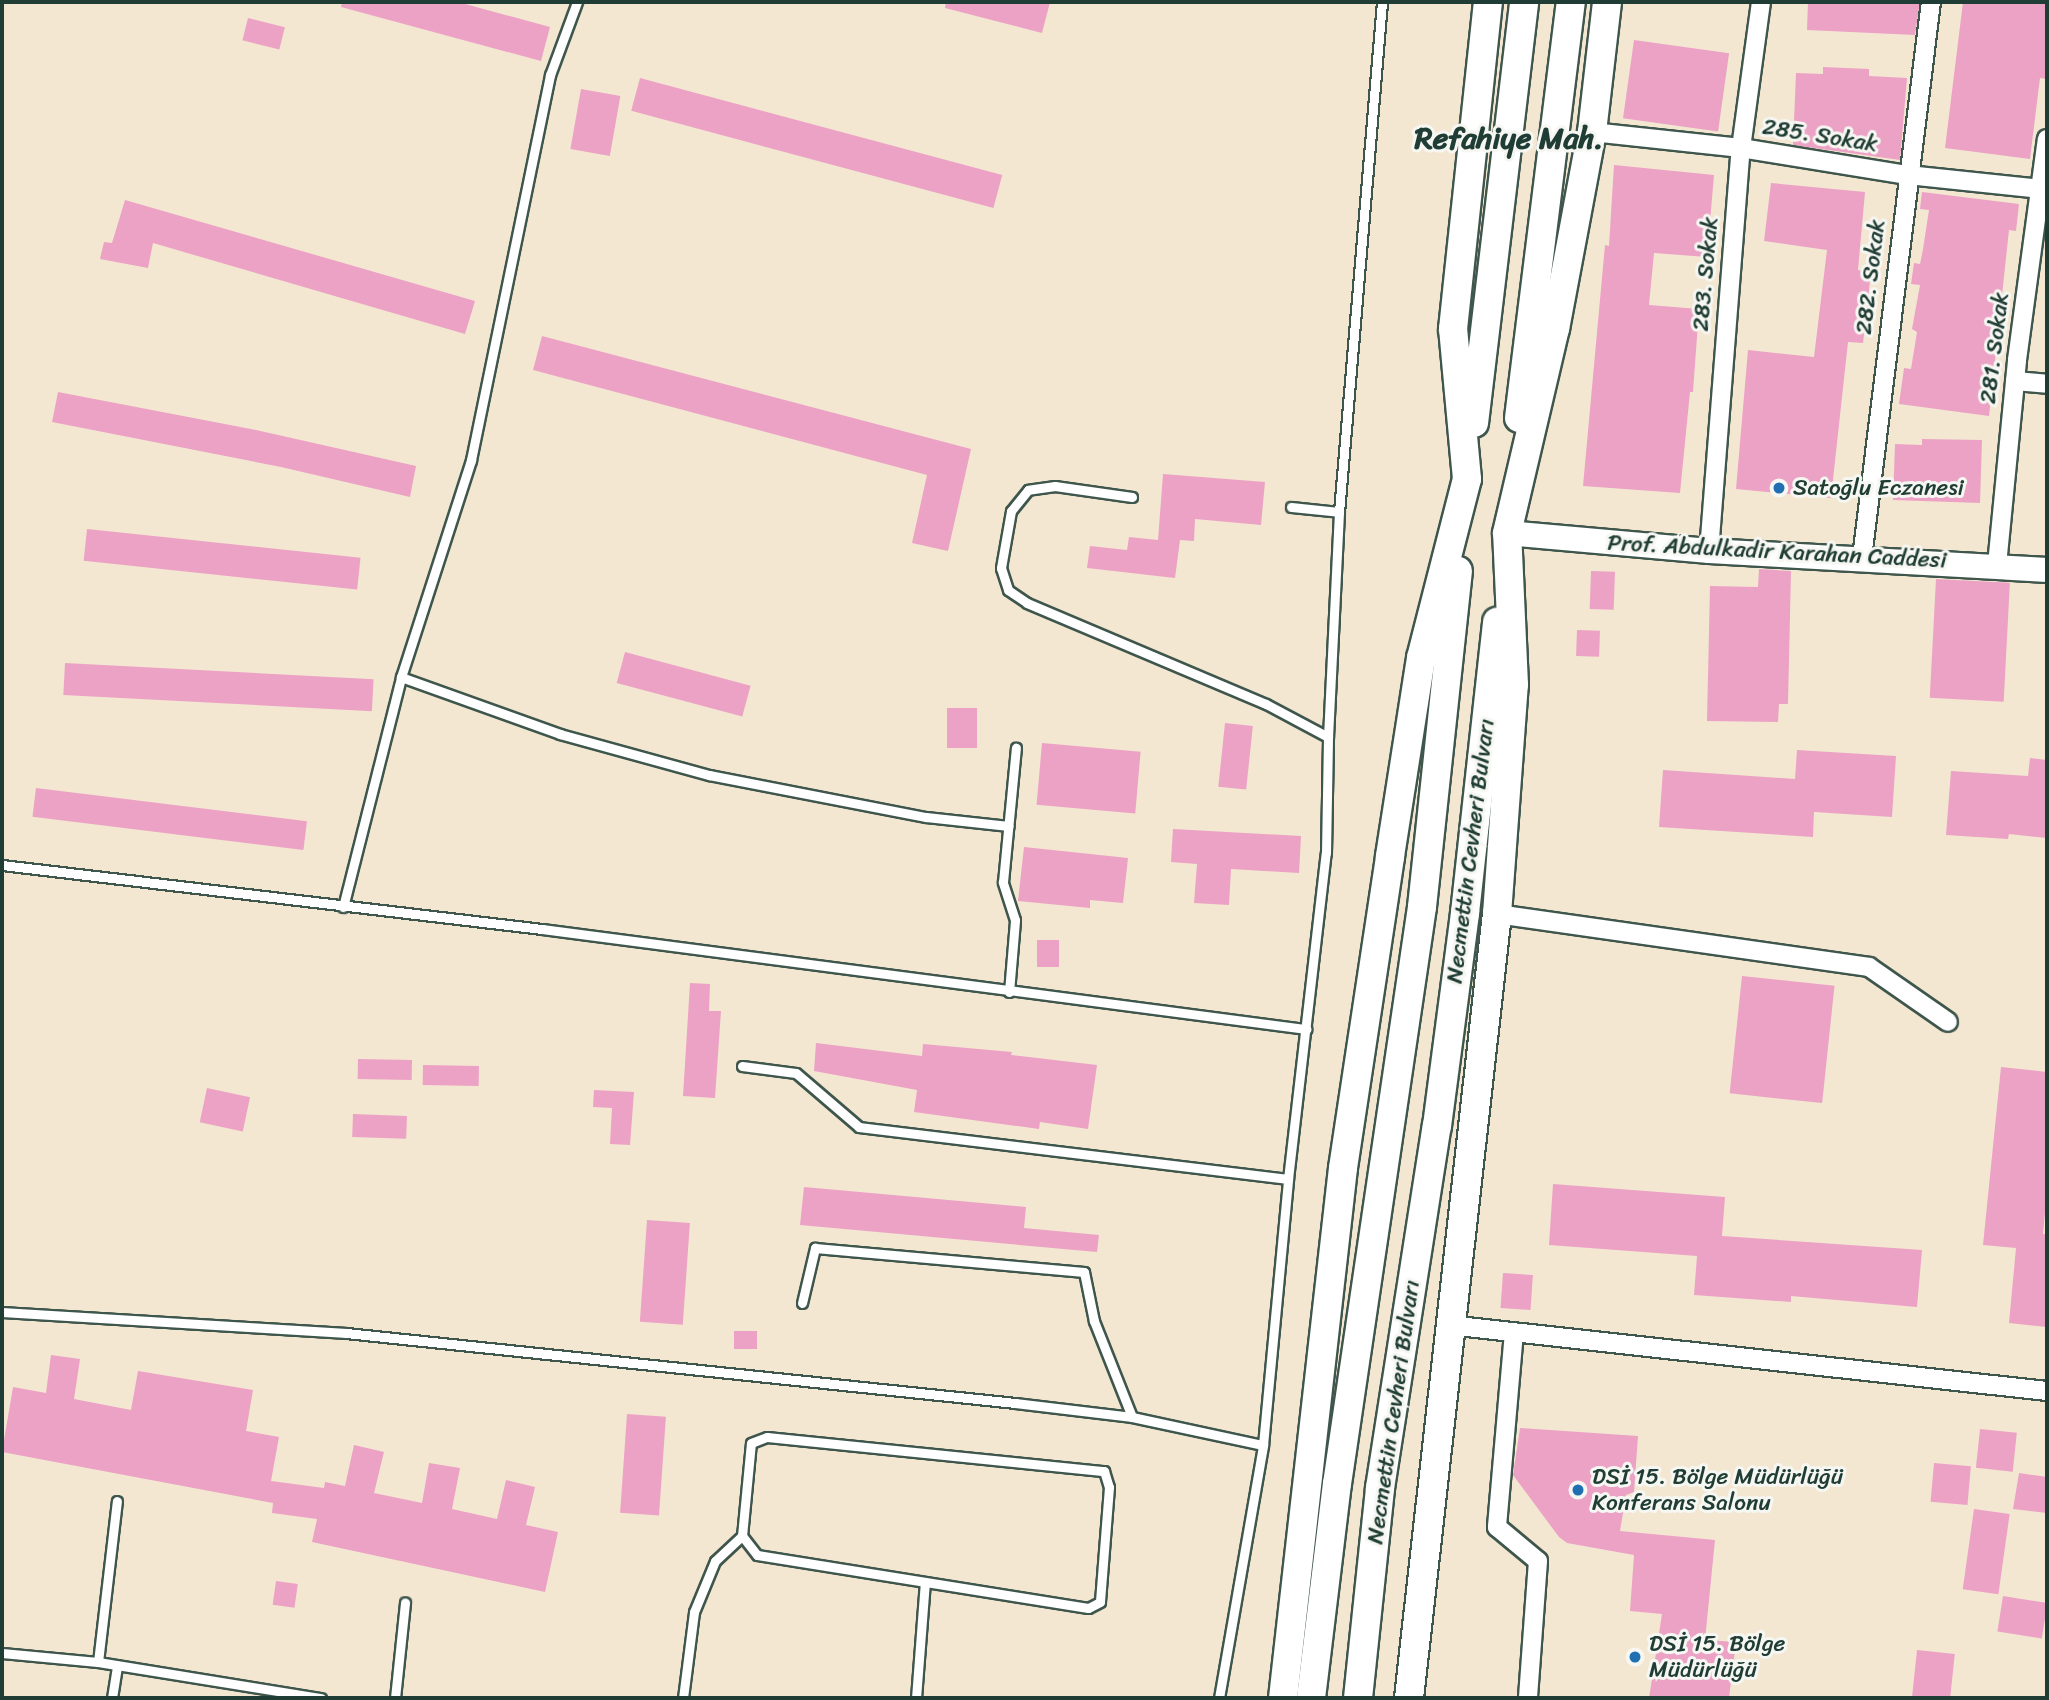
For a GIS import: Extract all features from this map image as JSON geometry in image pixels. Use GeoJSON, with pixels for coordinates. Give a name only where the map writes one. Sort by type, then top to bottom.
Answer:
{"type":"FeatureCollection","features":[{"type":"Feature","properties":{"kind":"main road"},"geometry":{"type":"LineString","coordinates":[[1283,1698],[1343,1168],[1390,856],[1421,658],[1467,480],[1453,329],[1488,2]]}},
{"type":"Feature","properties":{"kind":"main road","name":"Necmettin Cevheri Bulvarı"},"geometry":{"type":"LineString","coordinates":[[1311,1698],[1337,1484],[1422,907],[1467,480],[1524,2]]}},
{"type":"Feature","properties":{"kind":"main road","name":"Necmettin Cevheri Bulvarı"},"geometry":{"type":"LineString","coordinates":[[1359,1698],[1380,1488],[1437,1126],[1465,913],[1528,333],[1548,197],[1571,2]]}},
{"type":"Feature","properties":{"kind":"main road"},"geometry":{"type":"LineString","coordinates":[[1409,1698],[1497,914],[1514,685],[1507,533],[1555,329],[1592,132],[1607,2]]}},
{"type":"Feature","properties":{"kind":"main road","name":"Prof. Abdulkadir Karahan Caddesi"},"geometry":{"type":"LineString","coordinates":[[1507,533],[1709,551],[1997,565],[2047,570]]}},
{"type":"Feature","properties":{"kind":"street","name":"283. Sokak"},"geometry":{"type":"LineString","coordinates":[[1709,551],[1741,148],[1761,2]]}},
{"type":"Feature","properties":{"kind":"street","name":"282. Sokak"},"geometry":{"type":"LineString","coordinates":[[1862,558],[1931,2]]}},
{"type":"Feature","properties":{"kind":"street","name":"285. Sokak"},"geometry":{"type":"LineString","coordinates":[[1592,132],[1741,148],[1908,175],[2041,190]]}},
{"type":"Feature","properties":{"kind":"street","name":"281. Sokak"},"geometry":{"type":"LineString","coordinates":[[1997,565],[2015,381],[2041,231],[2041,190],[2047,139]]}},
{"type":"Feature","properties":{"kind":"street"},"geometry":{"type":"LineString","coordinates":[[2015,381],[2047,384]]}},
{"type":"Feature","properties":{"kind":"street"},"geometry":{"type":"LineString","coordinates":[[1497,914],[1869,967],[1948,1021]]}},
{"type":"Feature","properties":{"kind":"street"},"geometry":{"type":"LineString","coordinates":[[1449,1325],[2047,1391]]}},
{"type":"Feature","properties":{"kind":"street"},"geometry":{"type":"LineString","coordinates":[[1514,1332],[1497,1527],[1538,1561],[1528,1698]]}},
{"type":"Feature","properties":{"kind":"lane"},"geometry":{"type":"LineString","coordinates":[[343,907],[401,677],[471,460],[550,75],[577,2]]}},
{"type":"Feature","properties":{"kind":"lane"},"geometry":{"type":"LineString","coordinates":[[1219,1698],[1262,1445],[1288,1179],[1326,853],[1328,737],[1339,512],[1382,2]]}},
{"type":"Feature","properties":{"kind":"lane"},"geometry":{"type":"LineString","coordinates":[[1132,498],[1055,486],[1028,490],[1011,511],[1000,568],[1008,590],[1027,603],[1266,704],[1328,737]]}},
{"type":"Feature","properties":{"kind":"lane"},"geometry":{"type":"LineString","coordinates":[[1291,507],[1339,512]]}},
{"type":"Feature","properties":{"kind":"lane"},"geometry":{"type":"LineString","coordinates":[[401,677],[560,734],[709,775],[926,817],[1009,826]]}},
{"type":"Feature","properties":{"kind":"lane"},"geometry":{"type":"LineString","coordinates":[[1009,992],[1015,920],[1003,882],[1016,748]]}},
{"type":"Feature","properties":{"kind":"lane"},"geometry":{"type":"LineString","coordinates":[[2,866],[556,931],[1009,992],[1306,1028]]}},
{"type":"Feature","properties":{"kind":"lane"},"geometry":{"type":"LineString","coordinates":[[742,1066],[796,1073],[859,1127],[1288,1179]]}},
{"type":"Feature","properties":{"kind":"lane"},"geometry":{"type":"LineString","coordinates":[[802,1303],[815,1248],[1084,1272],[1094,1321],[1132,1417]]}},
{"type":"Feature","properties":{"kind":"lane"},"geometry":{"type":"LineString","coordinates":[[2,1312],[346,1334],[1132,1417],[1262,1445]]}},
{"type":"Feature","properties":{"kind":"lane"},"geometry":{"type":"LineString","coordinates":[[683,1698],[694,1612],[715,1561],[742,1536],[751,1443],[767,1437],[1104,1471],[1109,1487],[1100,1601],[1088,1608],[757,1555],[742,1536]]}},
{"type":"Feature","properties":{"kind":"lane"},"geometry":{"type":"LineString","coordinates":[[98,1662],[117,1501]]}},
{"type":"Feature","properties":{"kind":"lane"},"geometry":{"type":"LineString","coordinates":[[916,1698],[925,1582]]}},
{"type":"Feature","properties":{"kind":"lane"},"geometry":{"type":"LineString","coordinates":[[395,1698],[405,1603]]}},
{"type":"Feature","properties":{"kind":"lane"},"geometry":{"type":"LineString","coordinates":[[2,1653],[98,1662],[321,1698]]}},
{"type":"Feature","properties":{"kind":"lane"},"geometry":{"type":"LineString","coordinates":[[112,1698],[117,1665]]}},
{"type":"Feature","properties":{"kind":"building"},"geometry":{"type":"Polygon","coordinates":[[[342,2],[458,2],[550,27],[541,61],[341,7],[342,2]]]}},
{"type":"Feature","properties":{"kind":"building"},"geometry":{"type":"Polygon","coordinates":[[[946,2],[1050,2],[1042,33],[945,8],[946,2]]]}},
{"type":"Feature","properties":{"kind":"building"},"geometry":{"type":"Polygon","coordinates":[[[1808,2],[1920,2],[1915,35],[1807,30],[1808,2]]]}},
{"type":"Feature","properties":{"kind":"building"},"geometry":{"type":"Polygon","coordinates":[[[1963,2],[2047,2],[2047,79],[2040,78],[2030,159],[1945,148],[1963,2]]]}},
{"type":"Feature","properties":{"kind":"building"},"geometry":{"type":"Polygon","coordinates":[[[248,18],[285,27],[279,50],[242,40],[248,18]]]}},
{"type":"Feature","properties":{"kind":"building"},"geometry":{"type":"Polygon","coordinates":[[[1634,40],[1729,53],[1718,132],[1623,118],[1634,40]]]}},
{"type":"Feature","properties":{"kind":"building"},"geometry":{"type":"Polygon","coordinates":[[[1823,67],[1869,69],[1869,76],[1907,78],[1900,160],[1793,145],[1796,73],[1823,74],[1823,67]]]}},
{"type":"Feature","properties":{"kind":"building"},"geometry":{"type":"Polygon","coordinates":[[[640,78],[1002,175],[993,208],[631,111],[640,78]]]}},
{"type":"Feature","properties":{"kind":"building"},"geometry":{"type":"Polygon","coordinates":[[[581,89],[620,96],[610,156],[570,149],[581,89]]]}},
{"type":"Feature","properties":{"kind":"building"},"geometry":{"type":"Polygon","coordinates":[[[1614,165],[1714,175],[1707,257],[1654,253],[1649,305],[1699,309],[1693,392],[1690,392],[1680,493],[1583,486],[1605,245],[1609,246],[1614,165]]]}},
{"type":"Feature","properties":{"kind":"building"},"geometry":{"type":"Polygon","coordinates":[[[1771,183],[1865,192],[1858,270],[1871,272],[1863,343],[1848,342],[1831,498],[1736,489],[1748,350],[1814,357],[1827,250],[1764,241],[1771,183]]]}},
{"type":"Feature","properties":{"kind":"building"},"geometry":{"type":"Polygon","coordinates":[[[1922,192],[2019,204],[2016,231],[2009,230],[1989,416],[1899,404],[1904,368],[1911,369],[1917,332],[1912,329],[1920,285],[1911,284],[1914,263],[1920,264],[1929,210],[1920,209],[1922,192]]]}},
{"type":"Feature","properties":{"kind":"building"},"geometry":{"type":"Polygon","coordinates":[[[125,200],[475,301],[465,334],[153,243],[148,268],[100,259],[104,242],[112,243],[125,200]]]}},
{"type":"Feature","properties":{"kind":"building"},"geometry":{"type":"Polygon","coordinates":[[[542,336],[971,449],[948,551],[912,543],[927,475],[533,370],[542,336]]]}},
{"type":"Feature","properties":{"kind":"building"},"geometry":{"type":"Polygon","coordinates":[[[58,392],[256,430],[416,466],[410,497],[281,467],[52,422],[58,392]]]}},
{"type":"Feature","properties":{"kind":"building"},"geometry":{"type":"Polygon","coordinates":[[[1922,439],[1982,440],[1980,503],[1893,500],[1895,444],[1922,445],[1922,439]]]}},
{"type":"Feature","properties":{"kind":"building"},"geometry":{"type":"Polygon","coordinates":[[[1163,474],[1265,482],[1261,525],[1195,519],[1194,541],[1180,540],[1175,578],[1087,568],[1090,546],[1127,550],[1129,537],[1158,540],[1163,474]]]}},
{"type":"Feature","properties":{"kind":"building"},"geometry":{"type":"Polygon","coordinates":[[[87,529],[360,558],[357,590],[84,561],[87,529]]]}},
{"type":"Feature","properties":{"kind":"building"},"geometry":{"type":"Polygon","coordinates":[[[1759,569],[1791,571],[1788,704],[1779,704],[1778,722],[1707,721],[1710,586],[1758,587],[1759,569]]]}},
{"type":"Feature","properties":{"kind":"building"},"geometry":{"type":"Polygon","coordinates":[[[1591,571],[1615,572],[1614,610],[1590,609],[1591,571]]]}},
{"type":"Feature","properties":{"kind":"building"},"geometry":{"type":"Polygon","coordinates":[[[1936,579],[2010,583],[2004,702],[1930,698],[1936,579]]]}},
{"type":"Feature","properties":{"kind":"building"},"geometry":{"type":"Polygon","coordinates":[[[1577,630],[1600,631],[1599,657],[1576,656],[1577,630]]]}},
{"type":"Feature","properties":{"kind":"building"},"geometry":{"type":"Polygon","coordinates":[[[625,652],[751,686],[742,717],[617,683],[625,652]]]}},
{"type":"Feature","properties":{"kind":"building"},"geometry":{"type":"Polygon","coordinates":[[[65,663],[374,679],[372,711],[63,695],[65,663]]]}},
{"type":"Feature","properties":{"kind":"building"},"geometry":{"type":"Polygon","coordinates":[[[947,708],[977,708],[977,748],[947,748],[947,708]]]}},
{"type":"Feature","properties":{"kind":"building"},"geometry":{"type":"Polygon","coordinates":[[[1225,723],[1253,726],[1246,790],[1218,787],[1225,723]]]}},
{"type":"Feature","properties":{"kind":"building"},"geometry":{"type":"Polygon","coordinates":[[[1042,743],[1141,752],[1135,813],[1037,805],[1042,743]]]}},
{"type":"Feature","properties":{"kind":"building"},"geometry":{"type":"Polygon","coordinates":[[[1797,750],[1896,756],[1892,817],[1814,812],[1813,837],[1659,827],[1663,770],[1795,779],[1797,750]]]}},
{"type":"Feature","properties":{"kind":"building"},"geometry":{"type":"Polygon","coordinates":[[[2030,758],[2047,760],[2047,838],[2009,834],[2008,839],[1946,835],[1951,771],[2028,776],[2030,758]]]}},
{"type":"Feature","properties":{"kind":"building"},"geometry":{"type":"Polygon","coordinates":[[[36,788],[307,821],[303,850],[32,817],[36,788]]]}},
{"type":"Feature","properties":{"kind":"building"},"geometry":{"type":"Polygon","coordinates":[[[1173,829],[1301,836],[1299,873],[1231,869],[1229,905],[1194,903],[1197,864],[1171,862],[1173,829]]]}},
{"type":"Feature","properties":{"kind":"building"},"geometry":{"type":"Polygon","coordinates":[[[1024,847],[1128,858],[1123,903],[1090,900],[1090,908],[1018,901],[1024,847]]]}},
{"type":"Feature","properties":{"kind":"building"},"geometry":{"type":"Polygon","coordinates":[[[1037,940],[1059,940],[1059,967],[1037,967],[1037,940]]]}},
{"type":"Feature","properties":{"kind":"building"},"geometry":{"type":"Polygon","coordinates":[[[1742,976],[1834,986],[1822,1103],[1730,1093],[1742,976]]]}},
{"type":"Feature","properties":{"kind":"building"},"geometry":{"type":"Polygon","coordinates":[[[690,983],[710,984],[709,1011],[721,1011],[715,1098],[683,1096],[690,983]]]}},
{"type":"Feature","properties":{"kind":"building"},"geometry":{"type":"Polygon","coordinates":[[[816,1043],[922,1056],[923,1044],[1012,1052],[1011,1055],[1097,1065],[1088,1129],[1040,1122],[1039,1129],[914,1112],[917,1090],[814,1071],[816,1043]]]}},
{"type":"Feature","properties":{"kind":"building"},"geometry":{"type":"Polygon","coordinates":[[[358,1059],[412,1060],[412,1080],[358,1079],[358,1059]]]}},
{"type":"Feature","properties":{"kind":"building"},"geometry":{"type":"Polygon","coordinates":[[[423,1065],[479,1066],[479,1086],[423,1085],[423,1065]]]}},
{"type":"Feature","properties":{"kind":"building"},"geometry":{"type":"Polygon","coordinates":[[[2001,1067],[2047,1072],[2047,1191],[2043,1234],[2047,1234],[2047,1327],[2009,1323],[2016,1248],[1983,1245],[2001,1067]]]}},
{"type":"Feature","properties":{"kind":"building"},"geometry":{"type":"Polygon","coordinates":[[[207,1088],[250,1097],[243,1131],[200,1122],[207,1088]]]}},
{"type":"Feature","properties":{"kind":"building"},"geometry":{"type":"Polygon","coordinates":[[[594,1090],[634,1092],[630,1145],[610,1144],[612,1108],[593,1107],[594,1090]]]}},
{"type":"Feature","properties":{"kind":"building"},"geometry":{"type":"Polygon","coordinates":[[[353,1114],[407,1116],[406,1139],[352,1137],[353,1114]]]}},
{"type":"Feature","properties":{"kind":"building"},"geometry":{"type":"Polygon","coordinates":[[[1553,1184],[1725,1197],[1722,1236],[1922,1250],[1917,1307],[1791,1296],[1791,1302],[1694,1295],[1697,1256],[1549,1245],[1553,1184]]]}},
{"type":"Feature","properties":{"kind":"building"},"geometry":{"type":"Polygon","coordinates":[[[804,1187],[1026,1207],[1024,1228],[1099,1235],[1097,1252],[800,1225],[804,1187]]]}},
{"type":"Feature","properties":{"kind":"building"},"geometry":{"type":"Polygon","coordinates":[[[647,1220],[690,1223],[683,1325],[640,1322],[647,1220]]]}},
{"type":"Feature","properties":{"kind":"building"},"geometry":{"type":"Polygon","coordinates":[[[1503,1273],[1533,1275],[1530,1310],[1501,1308],[1503,1273]]]}},
{"type":"Feature","properties":{"kind":"building"},"geometry":{"type":"Polygon","coordinates":[[[734,1331],[757,1331],[757,1349],[734,1349],[734,1331]]]}},
{"type":"Feature","properties":{"kind":"building"},"geometry":{"type":"Polygon","coordinates":[[[51,1355],[80,1359],[74,1399],[131,1410],[138,1371],[253,1390],[246,1431],[279,1437],[271,1481],[324,1488],[325,1482],[345,1486],[354,1445],[384,1452],[374,1493],[422,1503],[429,1463],[460,1468],[452,1509],[497,1519],[506,1480],[535,1487],[526,1525],[558,1532],[545,1592],[312,1542],[317,1519],[272,1513],[273,1503],[2,1452],[13,1387],[46,1393],[51,1355]]]}},
{"type":"Feature","properties":{"kind":"building"},"geometry":{"type":"Polygon","coordinates":[[[627,1414],[666,1417],[659,1515],[620,1513],[627,1414]]]}},
{"type":"Feature","properties":{"kind":"building"},"geometry":{"type":"Polygon","coordinates":[[[1520,1428],[1638,1436],[1634,1492],[1626,1495],[1620,1531],[1715,1540],[1705,1640],[1736,1642],[1729,1698],[1649,1698],[1662,1614],[1630,1611],[1634,1555],[1567,1543],[1559,1537],[1513,1475],[1520,1428]]]}},
{"type":"Feature","properties":{"kind":"building"},"geometry":{"type":"Polygon","coordinates":[[[1980,1429],[2017,1433],[2013,1472],[1976,1468],[1980,1429]]]}},
{"type":"Feature","properties":{"kind":"building"},"geometry":{"type":"Polygon","coordinates":[[[1934,1463],[1971,1466],[1967,1505],[1931,1502],[1934,1463]]]}},
{"type":"Feature","properties":{"kind":"building"},"geometry":{"type":"Polygon","coordinates":[[[2019,1473],[2047,1477],[2047,1513],[2013,1509],[2019,1473]]]}},
{"type":"Feature","properties":{"kind":"building"},"geometry":{"type":"Polygon","coordinates":[[[1974,1509],[2010,1514],[1998,1594],[1963,1589],[1974,1509]]]}},
{"type":"Feature","properties":{"kind":"building"},"geometry":{"type":"Polygon","coordinates":[[[276,1581],[298,1584],[294,1608],[273,1605],[276,1581]]]}},
{"type":"Feature","properties":{"kind":"building"},"geometry":{"type":"Polygon","coordinates":[[[2003,1596],[2047,1603],[2042,1639],[1997,1632],[2003,1596]]]}},
{"type":"Feature","properties":{"kind":"building"},"geometry":{"type":"Polygon","coordinates":[[[1917,1650],[1955,1654],[1950,1698],[1912,1698],[1917,1650]]]}},
{"type":"Feature","properties":{"kind":"place","name":"Satoğlu Eczanesi"},"geometry":{"type":"Point","coordinates":[1779,488]}},
{"type":"Feature","properties":{"kind":"place","name":"DSİ 15. Bölge Müdürlüğü Konferans Salonu"},"geometry":{"type":"Point","coordinates":[1578,1490]}},
{"type":"Feature","properties":{"kind":"place","name":"DSİ 15. Bölge Müdürlüğü"},"geometry":{"type":"Point","coordinates":[1635,1657]}},
{"type":"Feature","properties":{"kind":"district","name":"Refahiye Mah."},"geometry":{"type":"Point","coordinates":[1509,138]}}]}
